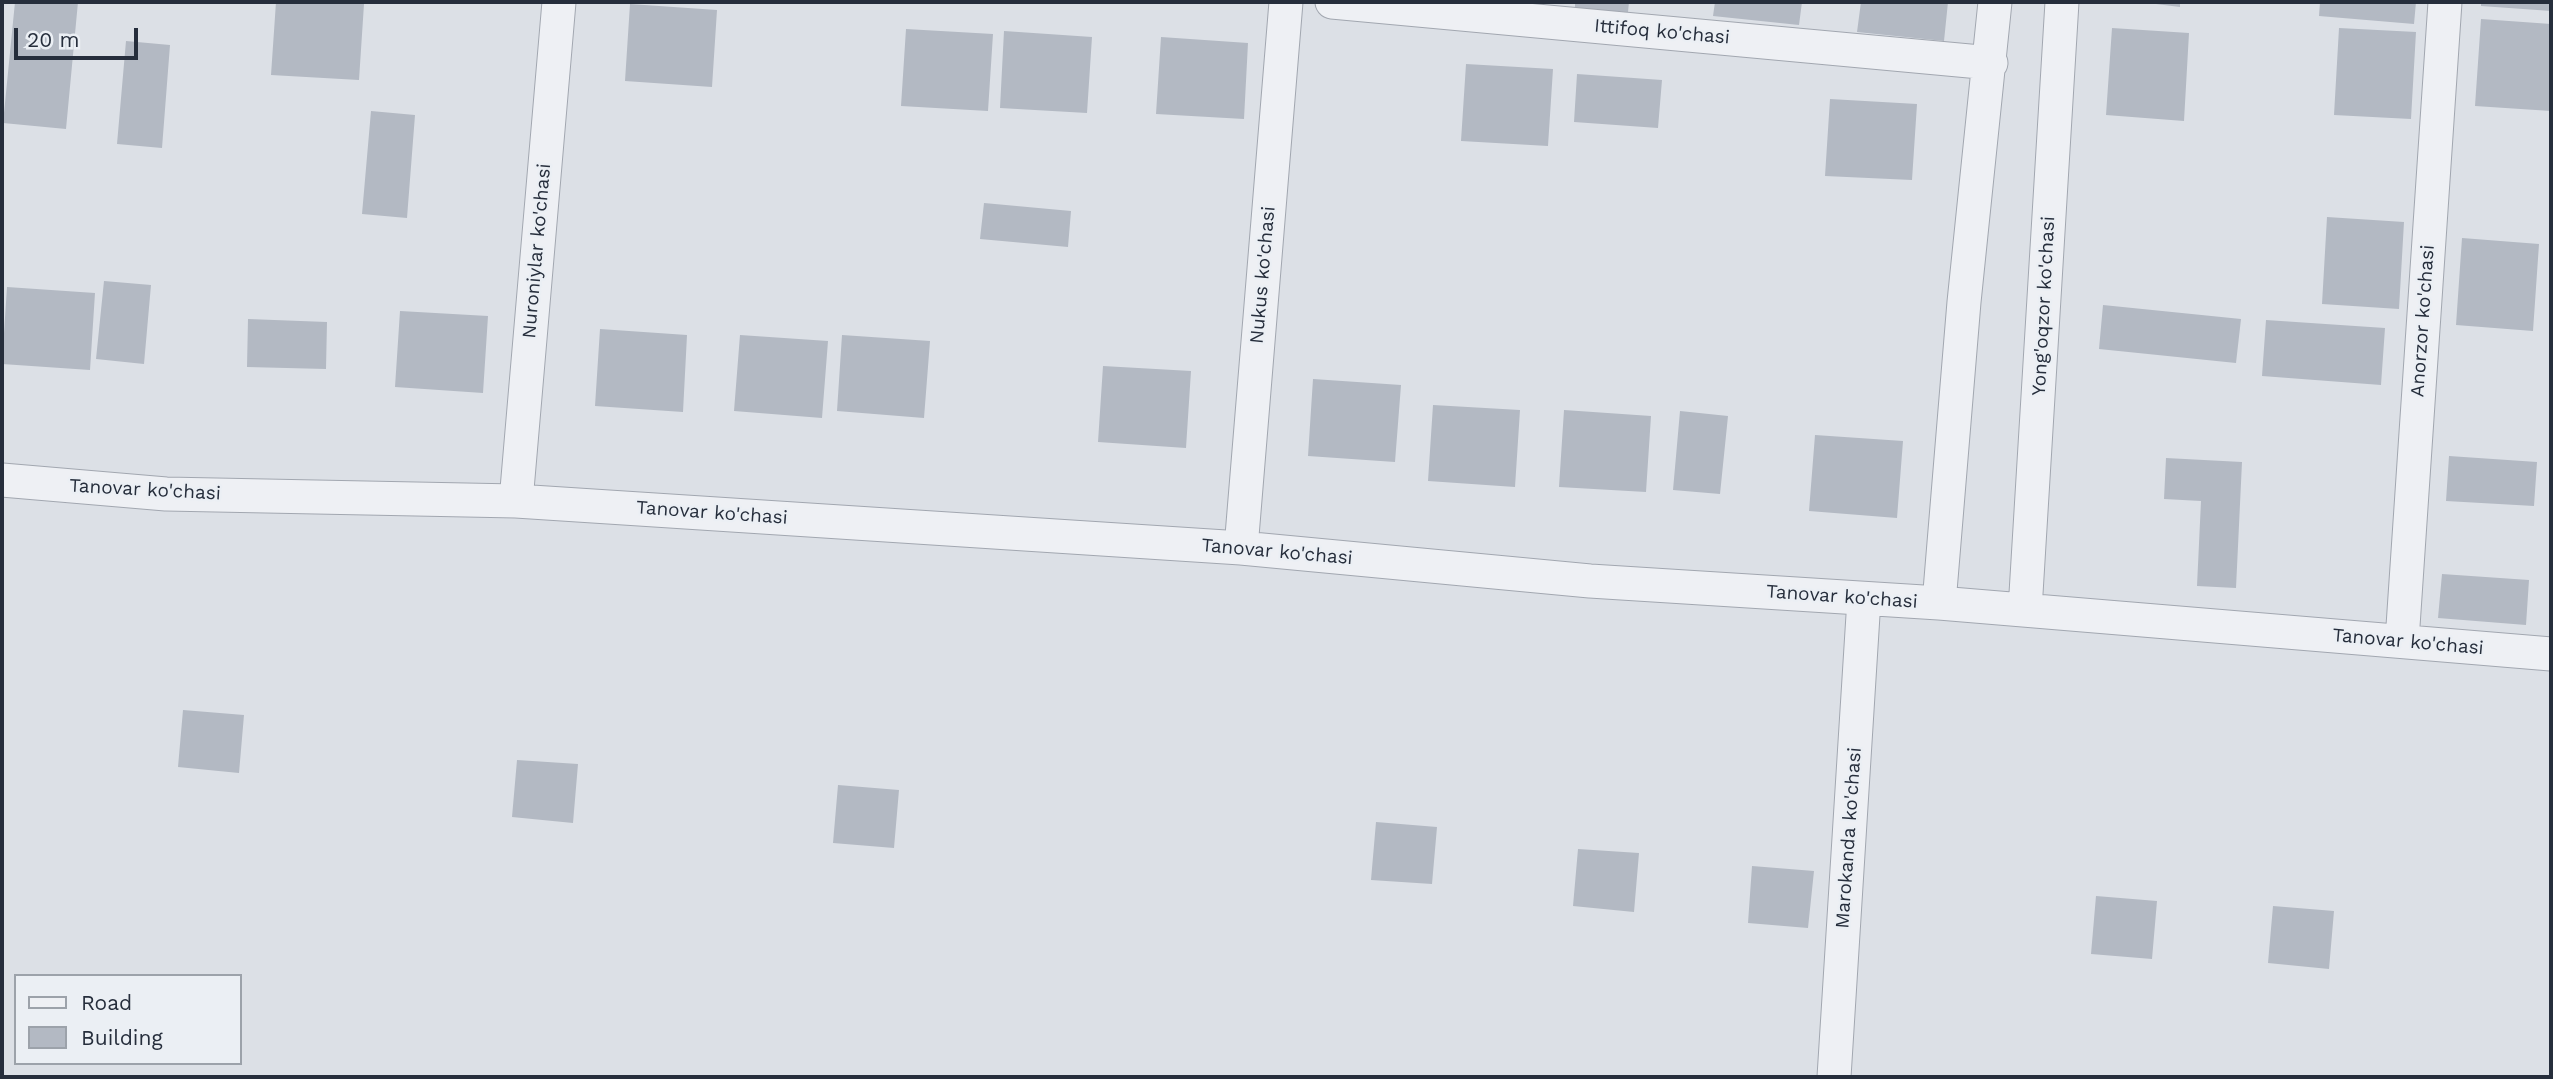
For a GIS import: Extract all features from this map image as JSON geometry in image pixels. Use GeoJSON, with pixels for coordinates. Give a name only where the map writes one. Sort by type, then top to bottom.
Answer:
{"type":"FeatureCollection","features":[{"type":"Feature","properties":{"kind":"street","name":"Nuroniylar ko'chasi"},"geometry":{"type":"LineString","coordinates":[[516,500],[559,2]]}},
{"type":"Feature","properties":{"kind":"street","name":"Nukus ko'chasi"},"geometry":{"type":"LineString","coordinates":[[1241,548],[1286,2]]}},
{"type":"Feature","properties":{"kind":"street","name":"Ittifoq ko'chasi"},"geometry":{"type":"LineString","coordinates":[[1332,2],[1992,63]]}},
{"type":"Feature","properties":{"kind":"street"},"geometry":{"type":"LineString","coordinates":[[1939,603],[1964,302],[1992,63],[1996,2]]}},
{"type":"Feature","properties":{"kind":"street","name":"Yong'oqzor ko'chasi"},"geometry":{"type":"LineString","coordinates":[[2025,610],[2062,2]]}},
{"type":"Feature","properties":{"kind":"street","name":"Anorzor ko'chasi"},"geometry":{"type":"LineString","coordinates":[[2402,641],[2445,2]]}},
{"type":"Feature","properties":{"kind":"street","name":"Tanovar ko'chasi"},"geometry":{"type":"LineString","coordinates":[[2,480],[166,494],[516,500],[1241,548],[1590,581],[1939,603],[2551,654]]}},
{"type":"Feature","properties":{"kind":"street","name":"Marokanda ko'chasi"},"geometry":{"type":"LineString","coordinates":[[1834,1077],[1864,599]]}},
{"type":"Feature","properties":{"kind":"building"},"geometry":{"type":"Polygon","coordinates":[[[15,2],[78,2],[66,129],[3,123],[15,2]]]}},
{"type":"Feature","properties":{"kind":"building"},"geometry":{"type":"Polygon","coordinates":[[[276,2],[364,4],[359,80],[271,75],[276,2]]]}},
{"type":"Feature","properties":{"kind":"building"},"geometry":{"type":"Polygon","coordinates":[[[1575,2],[1629,2],[1628,12],[1575,10],[1575,2]]]}},
{"type":"Feature","properties":{"kind":"building"},"geometry":{"type":"Polygon","coordinates":[[[1715,2],[1802,2],[1799,25],[1713,16],[1715,2]]]}},
{"type":"Feature","properties":{"kind":"building"},"geometry":{"type":"Polygon","coordinates":[[[1861,2],[1948,2],[1944,41],[1857,32],[1861,2]]]}},
{"type":"Feature","properties":{"kind":"building"},"geometry":{"type":"Polygon","coordinates":[[[2140,2],[2180,2],[2180,7],[2140,2]]]}},
{"type":"Feature","properties":{"kind":"building"},"geometry":{"type":"Polygon","coordinates":[[[2320,2],[2416,2],[2414,24],[2319,16],[2320,2]]]}},
{"type":"Feature","properties":{"kind":"building"},"geometry":{"type":"Polygon","coordinates":[[[2481,2],[2551,2],[2551,11],[2481,6],[2481,2]]]}},
{"type":"Feature","properties":{"kind":"building"},"geometry":{"type":"Polygon","coordinates":[[[630,4],[717,10],[712,87],[625,81],[630,4]]]}},
{"type":"Feature","properties":{"kind":"building"},"geometry":{"type":"Polygon","coordinates":[[[2481,19],[2551,24],[2551,111],[2475,106],[2481,19]]]}},
{"type":"Feature","properties":{"kind":"building"},"geometry":{"type":"Polygon","coordinates":[[[2112,28],[2189,33],[2184,121],[2106,115],[2112,28]]]}},
{"type":"Feature","properties":{"kind":"building"},"geometry":{"type":"Polygon","coordinates":[[[2339,28],[2416,32],[2411,119],[2334,115],[2339,28]]]}},
{"type":"Feature","properties":{"kind":"building"},"geometry":{"type":"Polygon","coordinates":[[[906,29],[993,34],[988,111],[901,106],[906,29]]]}},
{"type":"Feature","properties":{"kind":"building"},"geometry":{"type":"Polygon","coordinates":[[[1004,31],[1092,37],[1087,113],[1000,108],[1004,31]]]}},
{"type":"Feature","properties":{"kind":"building"},"geometry":{"type":"Polygon","coordinates":[[[1161,37],[1248,43],[1244,119],[1156,114],[1161,37]]]}},
{"type":"Feature","properties":{"kind":"building"},"geometry":{"type":"Polygon","coordinates":[[[126,41],[170,45],[162,148],[117,144],[126,41]]]}},
{"type":"Feature","properties":{"kind":"building"},"geometry":{"type":"Polygon","coordinates":[[[1466,64],[1553,69],[1548,146],[1461,141],[1466,64]]]}},
{"type":"Feature","properties":{"kind":"building"},"geometry":{"type":"Polygon","coordinates":[[[1577,74],[1662,80],[1658,128],[1574,122],[1577,74]]]}},
{"type":"Feature","properties":{"kind":"building"},"geometry":{"type":"Polygon","coordinates":[[[1830,99],[1917,104],[1912,180],[1825,176],[1830,99]]]}},
{"type":"Feature","properties":{"kind":"building"},"geometry":{"type":"Polygon","coordinates":[[[371,111],[415,115],[407,218],[362,214],[371,111]]]}},
{"type":"Feature","properties":{"kind":"building"},"geometry":{"type":"Polygon","coordinates":[[[984,203],[1071,211],[1068,247],[980,239],[984,203]]]}},
{"type":"Feature","properties":{"kind":"building"},"geometry":{"type":"Polygon","coordinates":[[[2327,217],[2404,222],[2399,309],[2322,304],[2327,217]]]}},
{"type":"Feature","properties":{"kind":"building"},"geometry":{"type":"Polygon","coordinates":[[[2462,238],[2539,244],[2533,331],[2456,325],[2462,238]]]}},
{"type":"Feature","properties":{"kind":"building"},"geometry":{"type":"Polygon","coordinates":[[[104,281],[151,285],[144,364],[96,359],[104,281]]]}},
{"type":"Feature","properties":{"kind":"building"},"geometry":{"type":"Polygon","coordinates":[[[7,287],[95,293],[90,370],[2,364],[7,287]]]}},
{"type":"Feature","properties":{"kind":"building"},"geometry":{"type":"Polygon","coordinates":[[[2103,305],[2241,319],[2236,363],[2099,349],[2103,305]]]}},
{"type":"Feature","properties":{"kind":"building"},"geometry":{"type":"Polygon","coordinates":[[[400,311],[488,316],[483,393],[395,387],[400,311]]]}},
{"type":"Feature","properties":{"kind":"building"},"geometry":{"type":"Polygon","coordinates":[[[248,319],[327,322],[326,369],[247,367],[248,319]]]}},
{"type":"Feature","properties":{"kind":"building"},"geometry":{"type":"Polygon","coordinates":[[[2266,320],[2385,328],[2381,385],[2262,376],[2266,320]]]}},
{"type":"Feature","properties":{"kind":"building"},"geometry":{"type":"Polygon","coordinates":[[[600,329],[687,335],[683,412],[595,406],[600,329]]]}},
{"type":"Feature","properties":{"kind":"building"},"geometry":{"type":"Polygon","coordinates":[[[740,335],[828,341],[822,418],[734,411],[740,335]]]}},
{"type":"Feature","properties":{"kind":"building"},"geometry":{"type":"Polygon","coordinates":[[[842,335],[930,341],[924,418],[837,411],[842,335]]]}},
{"type":"Feature","properties":{"kind":"building"},"geometry":{"type":"Polygon","coordinates":[[[1103,366],[1191,371],[1186,448],[1098,442],[1103,366]]]}},
{"type":"Feature","properties":{"kind":"building"},"geometry":{"type":"Polygon","coordinates":[[[1313,379],[1401,385],[1395,462],[1308,456],[1313,379]]]}},
{"type":"Feature","properties":{"kind":"building"},"geometry":{"type":"Polygon","coordinates":[[[1433,405],[1520,410],[1515,487],[1428,481],[1433,405]]]}},
{"type":"Feature","properties":{"kind":"building"},"geometry":{"type":"Polygon","coordinates":[[[1564,410],[1651,416],[1646,492],[1559,487],[1564,410]]]}},
{"type":"Feature","properties":{"kind":"building"},"geometry":{"type":"Polygon","coordinates":[[[1680,411],[1728,416],[1720,494],[1673,490],[1680,411]]]}},
{"type":"Feature","properties":{"kind":"building"},"geometry":{"type":"Polygon","coordinates":[[[1815,435],[1903,441],[1897,518],[1809,511],[1815,435]]]}},
{"type":"Feature","properties":{"kind":"building"},"geometry":{"type":"Polygon","coordinates":[[[2449,456],[2537,462],[2534,506],[2446,501],[2449,456]]]}},
{"type":"Feature","properties":{"kind":"building"},"geometry":{"type":"Polygon","coordinates":[[[2166,458],[2242,462],[2236,588],[2197,586],[2201,501],[2164,499],[2166,458]]]}},
{"type":"Feature","properties":{"kind":"building"},"geometry":{"type":"Polygon","coordinates":[[[2442,574],[2529,580],[2526,625],[2438,618],[2442,574]]]}},
{"type":"Feature","properties":{"kind":"building"},"geometry":{"type":"Polygon","coordinates":[[[183,710],[244,715],[239,773],[178,767],[183,710]]]}},
{"type":"Feature","properties":{"kind":"building"},"geometry":{"type":"Polygon","coordinates":[[[517,760],[578,764],[573,823],[512,817],[517,760]]]}},
{"type":"Feature","properties":{"kind":"building"},"geometry":{"type":"Polygon","coordinates":[[[838,785],[899,790],[894,848],[833,843],[838,785]]]}},
{"type":"Feature","properties":{"kind":"building"},"geometry":{"type":"Polygon","coordinates":[[[1376,822],[1437,827],[1432,884],[1371,880],[1376,822]]]}},
{"type":"Feature","properties":{"kind":"building"},"geometry":{"type":"Polygon","coordinates":[[[1578,849],[1639,853],[1634,912],[1573,906],[1578,849]]]}},
{"type":"Feature","properties":{"kind":"building"},"geometry":{"type":"Polygon","coordinates":[[[1752,866],[1814,871],[1808,928],[1748,923],[1752,866]]]}},
{"type":"Feature","properties":{"kind":"building"},"geometry":{"type":"Polygon","coordinates":[[[2096,896],[2157,901],[2152,959],[2091,954],[2096,896]]]}},
{"type":"Feature","properties":{"kind":"building"},"geometry":{"type":"Polygon","coordinates":[[[2273,906],[2334,911],[2329,969],[2268,963],[2273,906]]]}}]}
